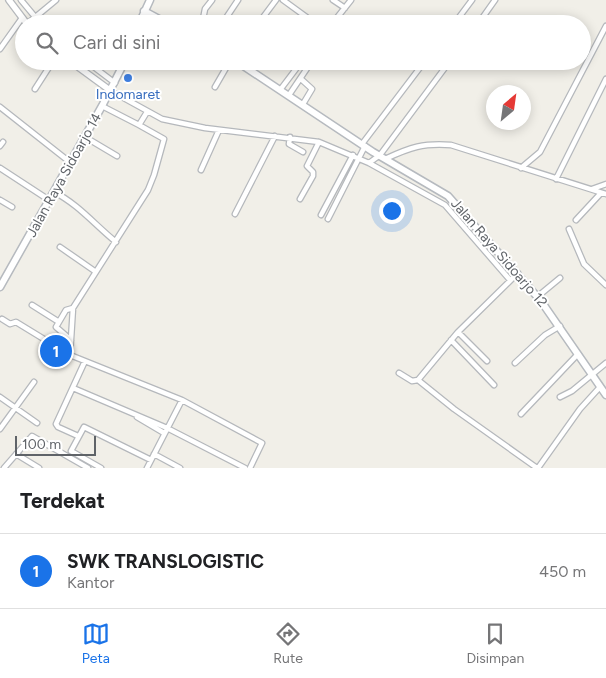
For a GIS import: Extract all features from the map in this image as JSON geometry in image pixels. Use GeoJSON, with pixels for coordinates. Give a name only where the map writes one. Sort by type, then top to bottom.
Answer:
{"type":"FeatureCollection","features":[{"type":"Feature","properties":{"kind":"main road"},"geometry":{"type":"LineString","coordinates":[[142,15],[150,0]]}},
{"type":"Feature","properties":{"kind":"main road"},"geometry":{"type":"LineString","coordinates":[[144,11],[151,15]]}},
{"type":"Feature","properties":{"kind":"main road","name":"Jalan Raya Sidoarjo 14"},"geometry":{"type":"LineString","coordinates":[[0,287],[121,70]]}},
{"type":"Feature","properties":{"kind":"main road","name":"Jalan Raya Sidoarjo 12"},"geometry":{"type":"LineString","coordinates":[[250,70],[303,104],[360,151],[377,159],[394,171],[448,196],[514,277],[537,297],[597,389],[606,395]]}},
{"type":"Feature","properties":{"kind":"street"},"geometry":{"type":"LineString","coordinates":[[9,0],[24,15]]}},
{"type":"Feature","properties":{"kind":"street"},"geometry":{"type":"LineString","coordinates":[[21,0],[27,15]]}},
{"type":"Feature","properties":{"kind":"street"},"geometry":{"type":"LineString","coordinates":[[36,15],[56,0]]}},
{"type":"Feature","properties":{"kind":"street"},"geometry":{"type":"LineString","coordinates":[[204,15],[205,9],[212,0]]}},
{"type":"Feature","properties":{"kind":"street"},"geometry":{"type":"LineString","coordinates":[[228,15],[238,0]]}},
{"type":"Feature","properties":{"kind":"street"},"geometry":{"type":"LineString","coordinates":[[265,15],[276,0]]}},
{"type":"Feature","properties":{"kind":"street"},"geometry":{"type":"LineString","coordinates":[[284,0],[304,15]]}},
{"type":"Feature","properties":{"kind":"street"},"geometry":{"type":"LineString","coordinates":[[333,0],[345,8]]}},
{"type":"Feature","properties":{"kind":"street"},"geometry":{"type":"LineString","coordinates":[[339,15],[351,0]]}},
{"type":"Feature","properties":{"kind":"street"},"geometry":{"type":"LineString","coordinates":[[461,15],[472,0]]}},
{"type":"Feature","properties":{"kind":"street"},"geometry":{"type":"LineString","coordinates":[[484,15],[495,0]]}},
{"type":"Feature","properties":{"kind":"street"},"geometry":{"type":"LineString","coordinates":[[591,55],[606,26]]}},
{"type":"Feature","properties":{"kind":"street"},"geometry":{"type":"LineString","coordinates":[[0,49],[15,34]]}},
{"type":"Feature","properties":{"kind":"street"},"geometry":{"type":"LineString","coordinates":[[34,89],[46,70]]}},
{"type":"Feature","properties":{"kind":"street"},"geometry":{"type":"LineString","coordinates":[[85,70],[113,87],[147,112],[173,121],[220,130],[319,142],[360,151],[377,159],[394,171]]}},
{"type":"Feature","properties":{"kind":"street"},"geometry":{"type":"LineString","coordinates":[[95,70],[113,87]]}},
{"type":"Feature","properties":{"kind":"street"},"geometry":{"type":"LineString","coordinates":[[215,87],[225,70]]}},
{"type":"Feature","properties":{"kind":"street"},"geometry":{"type":"LineString","coordinates":[[280,90],[295,70]]}},
{"type":"Feature","properties":{"kind":"street"},"geometry":{"type":"LineString","coordinates":[[289,95],[306,70]]}},
{"type":"Feature","properties":{"kind":"street"},"geometry":{"type":"LineString","coordinates":[[321,215],[360,151],[418,70]]}},
{"type":"Feature","properties":{"kind":"street"},"geometry":{"type":"LineString","coordinates":[[377,159],[443,70]]}},
{"type":"Feature","properties":{"kind":"street"},"geometry":{"type":"LineString","coordinates":[[521,168],[540,152],[583,70]]}},
{"type":"Feature","properties":{"kind":"street"},"geometry":{"type":"LineString","coordinates":[[301,79],[312,88],[303,104]]}},
{"type":"Feature","properties":{"kind":"street"},"geometry":{"type":"LineString","coordinates":[[556,179],[606,79]]}},
{"type":"Feature","properties":{"kind":"street"},"geometry":{"type":"LineString","coordinates":[[70,355],[73,308],[116,242],[152,180],[164,140],[162,136],[102,106]]}},
{"type":"Feature","properties":{"kind":"street"},"geometry":{"type":"LineString","coordinates":[[0,107],[70,162]]}},
{"type":"Feature","properties":{"kind":"street"},"geometry":{"type":"LineString","coordinates":[[139,125],[147,112]]}},
{"type":"Feature","properties":{"kind":"street"},"geometry":{"type":"LineString","coordinates":[[201,170],[220,130]]}},
{"type":"Feature","properties":{"kind":"street"},"geometry":{"type":"LineString","coordinates":[[235,214],[275,136]]}},
{"type":"Feature","properties":{"kind":"street"},"geometry":{"type":"LineString","coordinates":[[85,137],[117,156]]}},
{"type":"Feature","properties":{"kind":"street"},"geometry":{"type":"LineString","coordinates":[[290,138],[289,144],[303,152]]}},
{"type":"Feature","properties":{"kind":"street"},"geometry":{"type":"LineString","coordinates":[[300,199],[313,176],[314,172],[307,165],[319,142]]}},
{"type":"Feature","properties":{"kind":"street"},"geometry":{"type":"LineString","coordinates":[[377,159],[409,147],[432,143],[461,148],[604,194],[576,220]]}},
{"type":"Feature","properties":{"kind":"street"},"geometry":{"type":"LineString","coordinates":[[328,219],[360,151]]}},
{"type":"Feature","properties":{"kind":"street"},"geometry":{"type":"LineString","coordinates":[[0,168],[49,200]]}},
{"type":"Feature","properties":{"kind":"street"},"geometry":{"type":"LineString","coordinates":[[590,189],[606,184]]}},
{"type":"Feature","properties":{"kind":"street"},"geometry":{"type":"LineString","coordinates":[[54,192],[73,204],[93,224],[116,242]]}},
{"type":"Feature","properties":{"kind":"street"},"geometry":{"type":"LineString","coordinates":[[0,200],[12,207]]}},
{"type":"Feature","properties":{"kind":"street"},"geometry":{"type":"LineString","coordinates":[[569,229],[584,264],[606,285]]}},
{"type":"Feature","properties":{"kind":"street"},"geometry":{"type":"LineString","coordinates":[[60,247],[96,272]]}},
{"type":"Feature","properties":{"kind":"street"},"geometry":{"type":"LineString","coordinates":[[400,373],[412,381],[418,380],[458,332],[514,277]]}},
{"type":"Feature","properties":{"kind":"street"},"geometry":{"type":"LineString","coordinates":[[537,297],[560,278]]}},
{"type":"Feature","properties":{"kind":"street"},"geometry":{"type":"LineString","coordinates":[[32,305],[59,322]]}},
{"type":"Feature","properties":{"kind":"street"},"geometry":{"type":"LineString","coordinates":[[71,340],[56,328],[66,310],[73,308]]}},
{"type":"Feature","properties":{"kind":"street"},"geometry":{"type":"LineString","coordinates":[[2,319],[10,324],[16,322],[70,355],[182,400],[262,443],[250,468]]}},
{"type":"Feature","properties":{"kind":"street"},"geometry":{"type":"LineString","coordinates":[[515,363],[557,328]]}},
{"type":"Feature","properties":{"kind":"street"},"geometry":{"type":"LineString","coordinates":[[458,332],[487,361]]}},
{"type":"Feature","properties":{"kind":"street"},"geometry":{"type":"LineString","coordinates":[[451,340],[494,385]]}},
{"type":"Feature","properties":{"kind":"street"},"geometry":{"type":"LineString","coordinates":[[521,414],[576,356]]}},
{"type":"Feature","properties":{"kind":"street"},"geometry":{"type":"LineString","coordinates":[[78,436],[58,427],[56,424],[85,361]]}},
{"type":"Feature","properties":{"kind":"street"},"geometry":{"type":"LineString","coordinates":[[560,397],[606,363]]}},
{"type":"Feature","properties":{"kind":"street"},"geometry":{"type":"LineString","coordinates":[[418,380],[530,466],[537,468],[597,389]]}},
{"type":"Feature","properties":{"kind":"street"},"geometry":{"type":"LineString","coordinates":[[0,429],[34,382]]}},
{"type":"Feature","properties":{"kind":"street"},"geometry":{"type":"LineString","coordinates":[[73,388],[130,412],[245,468]]}},
{"type":"Feature","properties":{"kind":"street"},"geometry":{"type":"LineString","coordinates":[[0,397],[38,423]]}},
{"type":"Feature","properties":{"kind":"street"},"geometry":{"type":"LineString","coordinates":[[147,468],[182,400]]}},
{"type":"Feature","properties":{"kind":"street"},"geometry":{"type":"LineString","coordinates":[[101,468],[71,451],[83,428],[87,427],[151,460]]}},
{"type":"Feature","properties":{"kind":"street"},"geometry":{"type":"LineString","coordinates":[[4,468],[33,436],[88,468]]}},
{"type":"Feature","properties":{"kind":"street"},"geometry":{"type":"LineString","coordinates":[[16,454],[40,468]]}},
{"type":"Feature","properties":{"kind":"street"},"geometry":{"type":"LineString","coordinates":[[154,454],[180,468]]}},
{"type":"Feature","properties":{"kind":"place","name":"Indomaret"},"geometry":{"type":"Point","coordinates":[128,78]}},
{"type":"Feature","properties":{"kind":"place","name":"SWK TRANSLOGISTIC"},"geometry":{"type":"Point","coordinates":[56,351]}}]}
